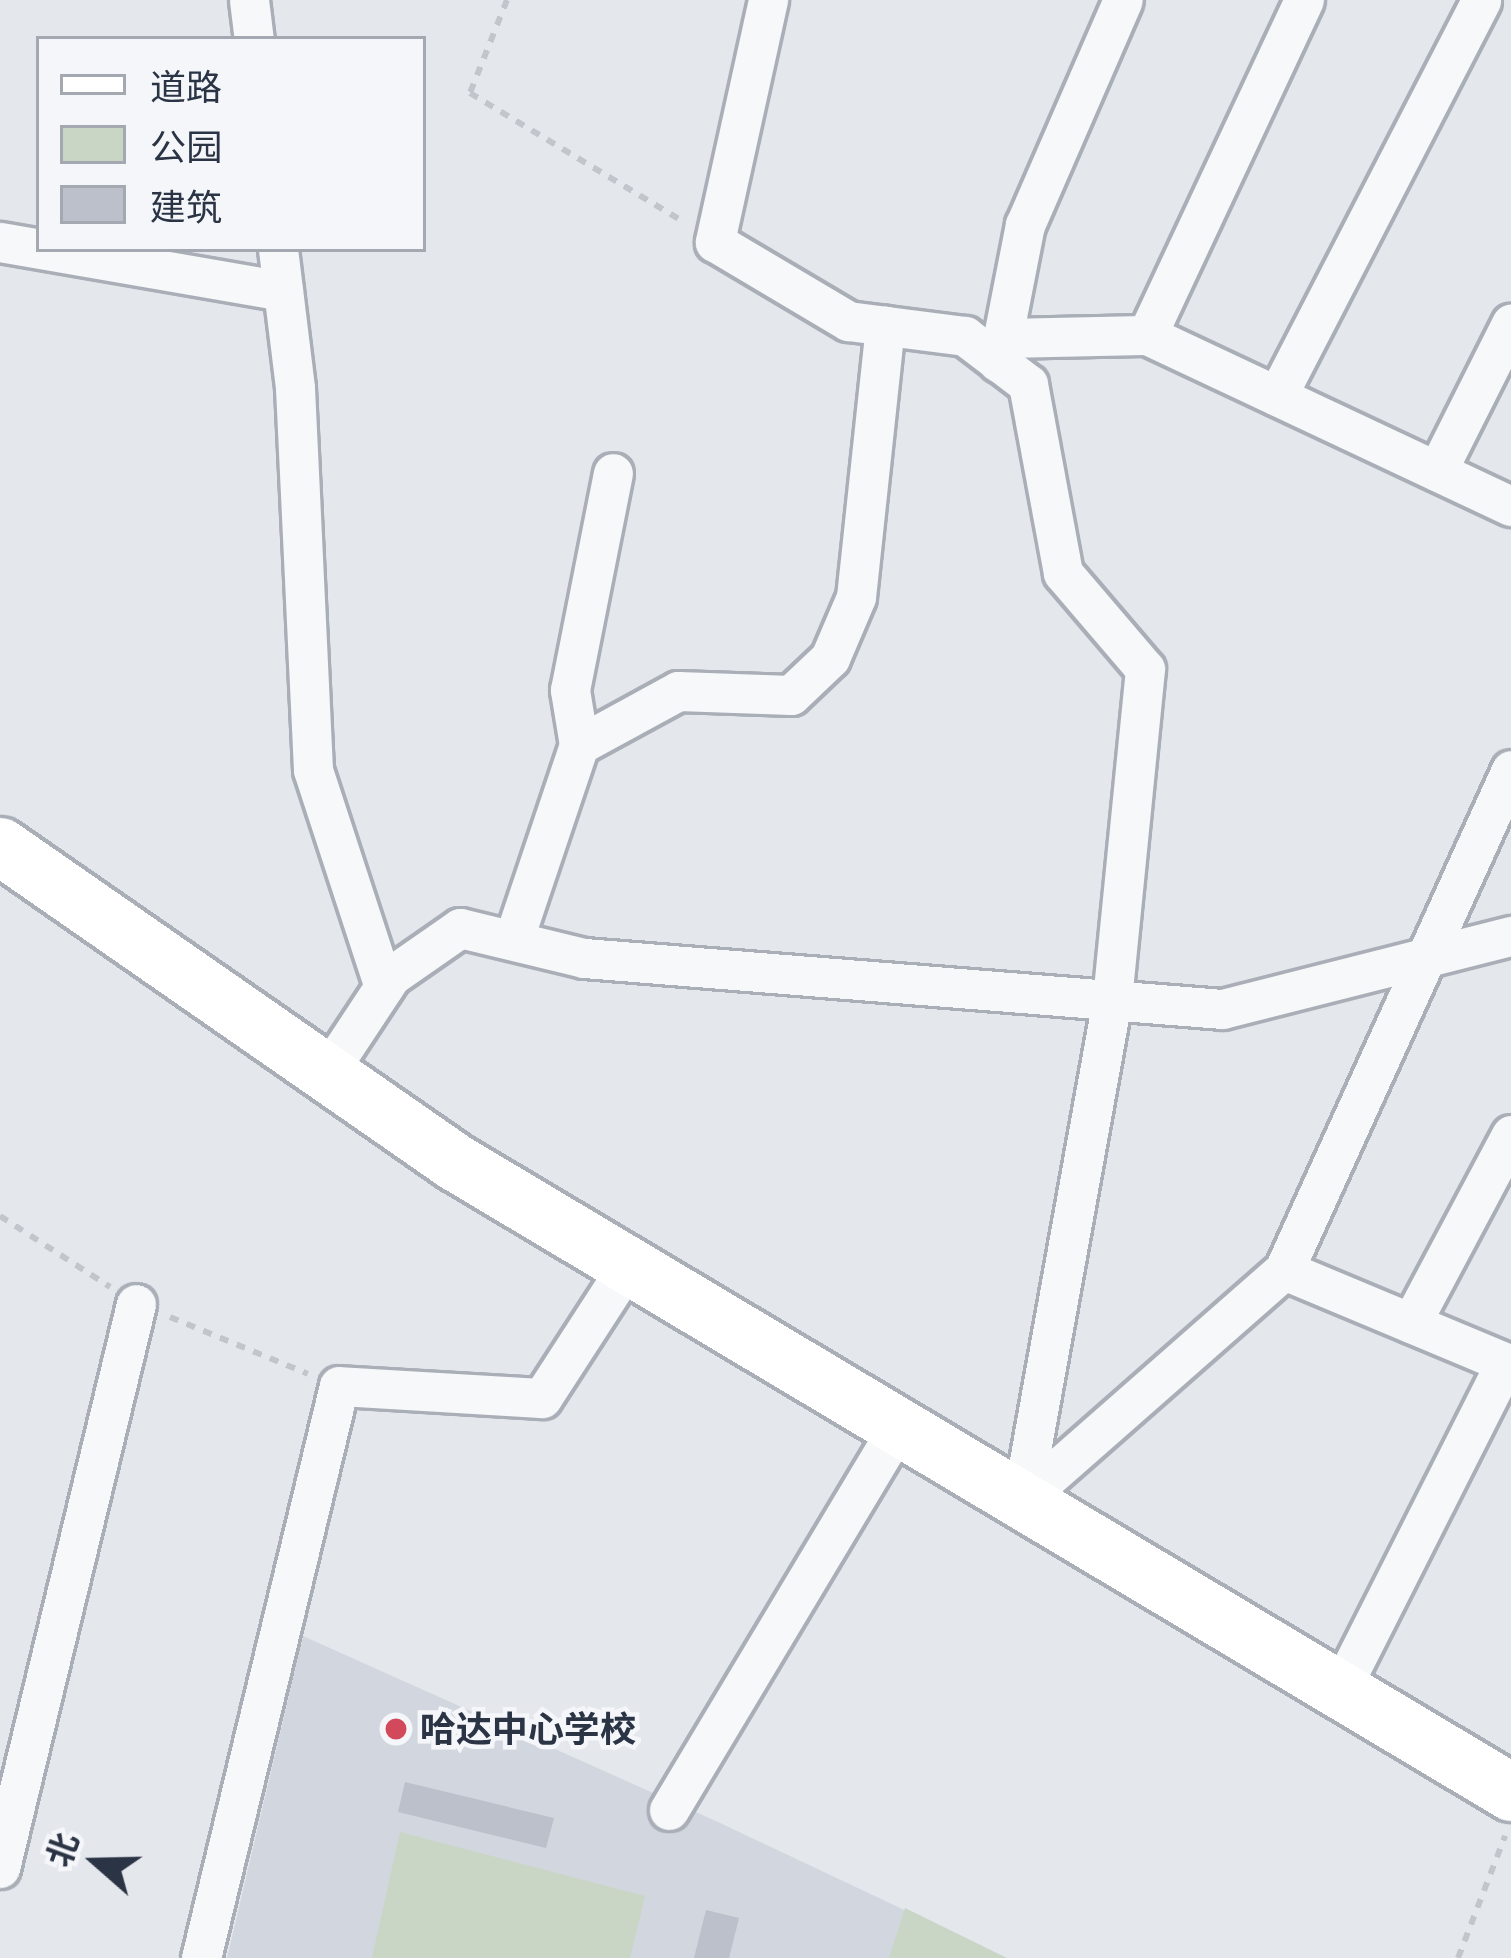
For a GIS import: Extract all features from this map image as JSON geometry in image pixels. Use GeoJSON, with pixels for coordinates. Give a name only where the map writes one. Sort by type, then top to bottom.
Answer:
{"type":"FeatureCollection","features":[{"type":"Feature","properties":{"kind":"street"},"geometry":{"type":"LineString","coordinates":[[249,0],[254,36]]}},
{"type":"Feature","properties":{"kind":"street"},"geometry":{"type":"LineString","coordinates":[[768,0],[716,242],[848,322],[964,336],[1000,350],[1147,335],[1511,506]]}},
{"type":"Feature","properties":{"kind":"street"},"geometry":{"type":"LineString","coordinates":[[1000,350],[1025,226],[1123,0]]}},
{"type":"Feature","properties":{"kind":"street"},"geometry":{"type":"LineString","coordinates":[[1147,335],[1304,0]]}},
{"type":"Feature","properties":{"kind":"street"},"geometry":{"type":"LineString","coordinates":[[1276,396],[1481,0]]}},
{"type":"Feature","properties":{"kind":"street"},"geometry":{"type":"LineString","coordinates":[[0,242],[36,248]]}},
{"type":"Feature","properties":{"kind":"street"},"geometry":{"type":"LineString","coordinates":[[58,252],[283,291]]}},
{"type":"Feature","properties":{"kind":"street"},"geometry":{"type":"LineString","coordinates":[[278,252],[313,770],[384,987]]}},
{"type":"Feature","properties":{"kind":"street"},"geometry":{"type":"LineString","coordinates":[[1437,471],[1511,324]]}},
{"type":"Feature","properties":{"kind":"street"},"geometry":{"type":"LineString","coordinates":[[579,745],[678,691],[791,695],[830,658],[856,597],[885,326]]}},
{"type":"Feature","properties":{"kind":"street"},"geometry":{"type":"LineString","coordinates":[[1000,350],[1028,384],[1063,573],[1145,669],[1112,1000],[1022,1500]]}},
{"type":"Feature","properties":{"kind":"street"},"geometry":{"type":"LineString","coordinates":[[514,938],[579,745],[570,690],[613,473]]}},
{"type":"Feature","properties":{"kind":"street"},"geometry":{"type":"LineString","coordinates":[[1022,1500],[1284,1270],[1420,957],[1511,770]]}},
{"type":"Feature","properties":{"kind":"street"},"geometry":{"type":"LineString","coordinates":[[0,847],[327,1073],[628,1265],[1511,1792]]}},
{"type":"Feature","properties":{"kind":"street"},"geometry":{"type":"LineString","coordinates":[[327,1073],[384,987],[460,928],[584,958],[1222,1009],[1511,936]]}},
{"type":"Feature","properties":{"kind":"street"},"geometry":{"type":"LineString","coordinates":[[1411,1323],[1511,1135]]}},
{"type":"Feature","properties":{"kind":"street"},"geometry":{"type":"LineString","coordinates":[[201,1958],[339,1386],[542,1398],[628,1265]]}},
{"type":"Feature","properties":{"kind":"street"},"geometry":{"type":"LineString","coordinates":[[1284,1270],[1508,1364],[1340,1690]]}},
{"type":"Feature","properties":{"kind":"street"},"geometry":{"type":"LineString","coordinates":[[0,1868],[136,1304]]}},
{"type":"Feature","properties":{"kind":"street"},"geometry":{"type":"LineString","coordinates":[[669,1810],[898,1426]]}},
{"type":"Feature","properties":{"kind":"path"},"geometry":{"type":"LineString","coordinates":[[507,0],[470,93],[716,242]]}},
{"type":"Feature","properties":{"kind":"path"},"geometry":{"type":"LineString","coordinates":[[1458,1958],[1511,1822]]}},
{"type":"Feature","properties":{"kind":"shaded area","name":"哈达中心学校"},"geometry":{"type":"Polygon","coordinates":[[[303,1636],[718,1822],[1006,1958],[227,1958],[303,1636]]]}},
{"type":"Feature","properties":{"kind":"green space"},"geometry":{"type":"Polygon","coordinates":[[[400,1832],[645,1896],[630,1958],[372,1958],[400,1832]]]}},
{"type":"Feature","properties":{"kind":"green space"},"geometry":{"type":"Polygon","coordinates":[[[905,1908],[1007,1958],[889,1958],[905,1908]]]}},
{"type":"Feature","properties":{"kind":"building"},"geometry":{"type":"Polygon","coordinates":[[[405,1782],[554,1818],[546,1848],[398,1812],[405,1782]]]}},
{"type":"Feature","properties":{"kind":"building"},"geometry":{"type":"Polygon","coordinates":[[[706,1910],[739,1918],[729,1958],[694,1958],[706,1910]]]}},
{"type":"Feature","properties":{"kind":"place","name":"哈达中心学校"},"geometry":{"type":"Point","coordinates":[396,1729]}}]}
